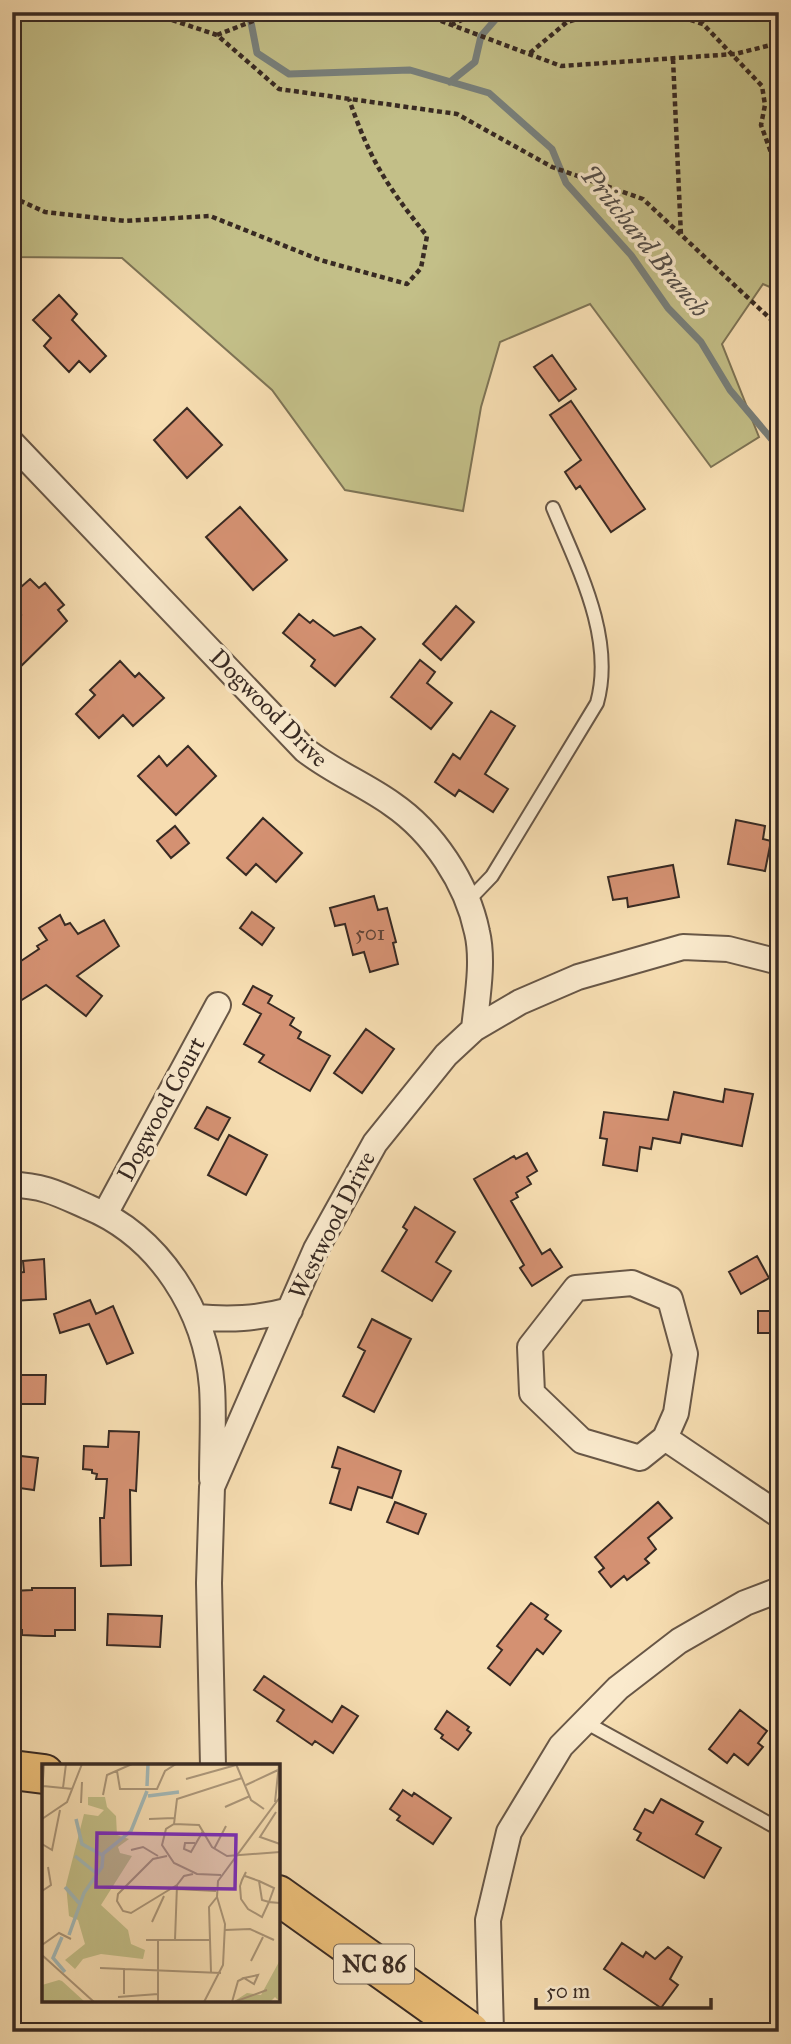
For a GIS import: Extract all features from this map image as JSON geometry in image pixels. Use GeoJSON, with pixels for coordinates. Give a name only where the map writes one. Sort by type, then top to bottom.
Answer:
{"type":"FeatureCollection","features":[{"type":"Feature","properties":{"kind":"main road"},"geometry":{"type":"LineString","coordinates":[[12,1770],[42,1774]]}},
{"type":"Feature","properties":{"kind":"main road","name":"NC 86"},"geometry":{"type":"LineString","coordinates":[[280,1896],[470,2032]]}},
{"type":"Feature","properties":{"kind":"street","name":"Dogwood Drive"},"geometry":{"type":"LineString","coordinates":[[12,443],[306,750],[328,769],[392,803],[418,825],[446,858],[478,933],[474,1029]]}},
{"type":"Feature","properties":{"kind":"street","name":"Westwood Drive"},"geometry":{"type":"LineString","coordinates":[[213,1764],[209,1583],[212,1487],[289,1310],[347,1189],[375,1143],[446,1055],[474,1029],[520,1002],[578,977],[683,947],[728,949],[779,962]]}},
{"type":"Feature","properties":{"kind":"street","name":"Dogwood Court"},"geometry":{"type":"LineString","coordinates":[[105,1214],[218,1005]]}},
{"type":"Feature","properties":{"kind":"street"},"geometry":{"type":"LineString","coordinates":[[12,1166],[38,1185],[105,1214],[139,1239],[162,1262],[183,1291],[196,1317],[212,1388],[212,1487]]}},
{"type":"Feature","properties":{"kind":"street"},"geometry":{"type":"LineString","coordinates":[[12,1185],[38,1185]]}},
{"type":"Feature","properties":{"kind":"street"},"geometry":{"type":"LineString","coordinates":[[632,1283],[670,1299],[685,1354],[676,1413],[665,1438],[640,1458],[583,1441],[532,1394],[530,1347],[576,1288],[632,1283]]}},
{"type":"Feature","properties":{"kind":"street"},"geometry":{"type":"LineString","coordinates":[[196,1317],[229,1320],[260,1318],[289,1310]]}},
{"type":"Feature","properties":{"kind":"street"},"geometry":{"type":"LineString","coordinates":[[665,1438],[779,1515]]}},
{"type":"Feature","properties":{"kind":"street"},"geometry":{"type":"LineString","coordinates":[[491,2032],[488,1920],[509,1832],[561,1746],[618,1688],[679,1641],[746,1603],[779,1590]]}},
{"type":"Feature","properties":{"kind":"lane"},"geometry":{"type":"LineString","coordinates":[[466,902],[492,876],[597,704],[604,680],[592,600],[553,508]]}},
{"type":"Feature","properties":{"kind":"lane"},"geometry":{"type":"LineString","coordinates":[[585,1722],[779,1829]]}},
{"type":"Feature","properties":{"kind":"path"},"geometry":{"type":"LineString","coordinates":[[148,12],[217,35],[279,89],[457,114],[552,167],[643,199],[779,327]]}},
{"type":"Feature","properties":{"kind":"path"},"geometry":{"type":"LineString","coordinates":[[217,35],[276,12]]}},
{"type":"Feature","properties":{"kind":"path"},"geometry":{"type":"LineString","coordinates":[[417,12],[561,66],[735,54],[779,43]]}},
{"type":"Feature","properties":{"kind":"path"},"geometry":{"type":"LineString","coordinates":[[451,25],[479,12]]}},
{"type":"Feature","properties":{"kind":"path"},"geometry":{"type":"LineString","coordinates":[[536,12],[567,22]]}},
{"type":"Feature","properties":{"kind":"path"},"geometry":{"type":"LineString","coordinates":[[530,54],[567,22],[601,12]]}},
{"type":"Feature","properties":{"kind":"path"},"geometry":{"type":"LineString","coordinates":[[666,12],[703,24],[735,54],[762,86],[765,104],[761,125],[773,158],[779,163]]}},
{"type":"Feature","properties":{"kind":"path"},"geometry":{"type":"LineString","coordinates":[[673,59],[681,236]]}},
{"type":"Feature","properties":{"kind":"path"},"geometry":{"type":"LineString","coordinates":[[12,197],[45,212],[125,221],[210,216],[320,260],[407,284],[421,268],[427,236],[388,189],[368,152],[349,99]]}},
{"type":"Feature","properties":{"kind":"shaded area"},"geometry":{"type":"Polygon","coordinates":[[[12,12],[779,12],[779,291],[763,284],[722,344],[759,437],[711,467],[590,304],[500,342],[481,407],[463,511],[345,490],[272,390],[122,258],[12,257],[12,12]]]}},
{"type":"Feature","properties":{"kind":"building"},"geometry":{"type":"Polygon","coordinates":[[[59,295],[77,314],[72,320],[106,356],[90,372],[79,361],[69,372],[44,346],[51,338],[33,320],[59,295]]]}},
{"type":"Feature","properties":{"kind":"building"},"geometry":{"type":"Polygon","coordinates":[[[552,355],[576,389],[559,401],[534,367],[552,355]]]}},
{"type":"Feature","properties":{"kind":"building"},"geometry":{"type":"Polygon","coordinates":[[[571,401],[645,509],[611,532],[580,486],[576,489],[565,472],[581,460],[550,415],[571,401]]]}},
{"type":"Feature","properties":{"kind":"building"},"geometry":{"type":"Polygon","coordinates":[[[187,408],[222,445],[187,478],[154,440],[187,408]]]}},
{"type":"Feature","properties":{"kind":"building"},"geometry":{"type":"Polygon","coordinates":[[[240,507],[287,560],[253,590],[206,537],[240,507]]]}},
{"type":"Feature","properties":{"kind":"building"},"geometry":{"type":"Polygon","coordinates":[[[30,579],[39,588],[45,583],[64,605],[58,610],[67,621],[12,675],[12,623],[21,615],[12,606],[12,595],[30,579]]]}},
{"type":"Feature","properties":{"kind":"building"},"geometry":{"type":"Polygon","coordinates":[[[456,606],[474,622],[441,660],[423,644],[456,606]]]}},
{"type":"Feature","properties":{"kind":"building"},"geometry":{"type":"Polygon","coordinates":[[[299,614],[310,623],[313,620],[334,636],[361,627],[375,639],[335,686],[311,666],[315,660],[283,633],[299,614]]]}},
{"type":"Feature","properties":{"kind":"building"},"geometry":{"type":"Polygon","coordinates":[[[420,660],[435,672],[427,683],[452,703],[431,729],[391,697],[420,660]]]}},
{"type":"Feature","properties":{"kind":"building"},"geometry":{"type":"Polygon","coordinates":[[[120,661],[135,677],[139,673],[164,698],[133,726],[123,715],[99,738],[76,714],[95,695],[90,690],[120,661]]]}},
{"type":"Feature","properties":{"kind":"building"},"geometry":{"type":"Polygon","coordinates":[[[491,711],[515,726],[485,774],[508,789],[493,812],[459,790],[455,796],[435,782],[453,754],[460,759],[491,711]]]}},
{"type":"Feature","properties":{"kind":"building"},"geometry":{"type":"Polygon","coordinates":[[[188,746],[216,776],[176,815],[138,776],[159,756],[167,766],[188,746]]]}},
{"type":"Feature","properties":{"kind":"building"},"geometry":{"type":"Polygon","coordinates":[[[263,818],[302,853],[276,882],[256,864],[246,875],[227,858],[263,818]]]}},
{"type":"Feature","properties":{"kind":"building"},"geometry":{"type":"Polygon","coordinates":[[[736,820],[765,826],[763,839],[771,841],[765,871],[728,864],[736,820]]]}},
{"type":"Feature","properties":{"kind":"building"},"geometry":{"type":"Polygon","coordinates":[[[175,826],[189,843],[171,858],[157,841],[175,826]]]}},
{"type":"Feature","properties":{"kind":"building"},"geometry":{"type":"Polygon","coordinates":[[[673,865],[679,897],[628,907],[627,898],[613,900],[608,877],[673,865]]]}},
{"type":"Feature","properties":{"kind":"building"},"geometry":{"type":"Polygon","coordinates":[[[374,896],[378,910],[387,908],[396,942],[393,943],[398,964],[370,972],[364,952],[353,955],[345,924],[335,926],[330,908],[374,896]]]}},
{"type":"Feature","properties":{"kind":"building"},"geometry":{"type":"Polygon","coordinates":[[[252,912],[274,928],[262,945],[240,928],[252,912]]]}},
{"type":"Feature","properties":{"kind":"building"},"geometry":{"type":"Polygon","coordinates":[[[60,915],[65,925],[70,923],[78,934],[104,920],[119,946],[77,976],[102,996],[86,1016],[46,985],[12,1006],[12,967],[39,949],[37,946],[47,940],[39,928],[60,915]]]}},
{"type":"Feature","properties":{"kind":"building"},"geometry":{"type":"Polygon","coordinates":[[[253,986],[272,996],[268,1003],[294,1018],[290,1025],[301,1032],[298,1038],[330,1056],[310,1091],[259,1062],[264,1055],[244,1044],[261,1014],[243,1004],[253,986]]]}},
{"type":"Feature","properties":{"kind":"building"},"geometry":{"type":"Polygon","coordinates":[[[366,1029],[394,1049],[362,1093],[334,1073],[366,1029]]]}},
{"type":"Feature","properties":{"kind":"building"},"geometry":{"type":"Polygon","coordinates":[[[725,1089],[753,1094],[742,1146],[682,1134],[680,1143],[653,1138],[651,1149],[640,1147],[637,1171],[603,1165],[607,1139],[600,1138],[604,1112],[668,1120],[674,1092],[723,1102],[725,1089]]]}},
{"type":"Feature","properties":{"kind":"building"},"geometry":{"type":"Polygon","coordinates":[[[207,1107],[230,1118],[218,1140],[195,1128],[207,1107]]]}},
{"type":"Feature","properties":{"kind":"building"},"geometry":{"type":"Polygon","coordinates":[[[229,1135],[267,1155],[246,1195],[208,1175],[229,1135]]]}},
{"type":"Feature","properties":{"kind":"building"},"geometry":{"type":"Polygon","coordinates":[[[527,1153],[537,1171],[527,1177],[531,1184],[516,1193],[518,1197],[511,1201],[542,1254],[550,1249],[562,1267],[532,1286],[520,1268],[524,1265],[474,1179],[514,1156],[516,1159],[527,1153]]]}},
{"type":"Feature","properties":{"kind":"building"},"geometry":{"type":"Polygon","coordinates":[[[415,1207],[455,1232],[436,1262],[451,1271],[432,1301],[382,1271],[407,1230],[403,1227],[415,1207]]]}},
{"type":"Feature","properties":{"kind":"building"},"geometry":{"type":"Polygon","coordinates":[[[757,1256],[769,1278],[741,1294],[729,1272],[757,1256]]]}},
{"type":"Feature","properties":{"kind":"building"},"geometry":{"type":"Polygon","coordinates":[[[44,1259],[46,1299],[12,1301],[12,1273],[24,1272],[23,1261],[44,1259]]]}},
{"type":"Feature","properties":{"kind":"building"},"geometry":{"type":"Polygon","coordinates":[[[90,1300],[96,1314],[113,1306],[133,1353],[107,1364],[89,1324],[60,1333],[54,1314],[90,1300]]]}},
{"type":"Feature","properties":{"kind":"building"},"geometry":{"type":"Polygon","coordinates":[[[758,1311],[779,1311],[779,1333],[758,1333],[758,1311]]]}},
{"type":"Feature","properties":{"kind":"building"},"geometry":{"type":"Polygon","coordinates":[[[372,1319],[411,1339],[374,1412],[343,1396],[365,1351],[358,1347],[372,1319]]]}},
{"type":"Feature","properties":{"kind":"building"},"geometry":{"type":"Polygon","coordinates":[[[12,1375],[46,1375],[45,1404],[12,1404],[12,1375]]]}},
{"type":"Feature","properties":{"kind":"building"},"geometry":{"type":"Polygon","coordinates":[[[109,1431],[139,1432],[136,1491],[130,1490],[131,1565],[101,1566],[100,1518],[104,1518],[107,1479],[96,1479],[97,1474],[92,1473],[92,1470],[83,1469],[84,1446],[108,1447],[109,1431]]]}},
{"type":"Feature","properties":{"kind":"building"},"geometry":{"type":"Polygon","coordinates":[[[338,1447],[401,1471],[392,1498],[358,1487],[351,1510],[330,1503],[340,1469],[332,1467],[338,1447]]]}},
{"type":"Feature","properties":{"kind":"building"},"geometry":{"type":"Polygon","coordinates":[[[12,1455],[38,1458],[34,1490],[12,1487],[12,1455]]]}},
{"type":"Feature","properties":{"kind":"building"},"geometry":{"type":"Polygon","coordinates":[[[395,1502],[426,1514],[418,1534],[387,1522],[395,1502]]]}},
{"type":"Feature","properties":{"kind":"building"},"geometry":{"type":"Polygon","coordinates":[[[658,1502],[672,1518],[648,1538],[656,1549],[645,1559],[649,1563],[627,1580],[624,1576],[611,1587],[599,1572],[604,1568],[595,1557],[658,1502]]]}},
{"type":"Feature","properties":{"kind":"building"},"geometry":{"type":"Polygon","coordinates":[[[75,1588],[75,1630],[55,1630],[55,1636],[44,1636],[22,1635],[22,1630],[12,1630],[12,1591],[75,1588]]]}},
{"type":"Feature","properties":{"kind":"building"},"geometry":{"type":"Polygon","coordinates":[[[531,1603],[548,1615],[545,1619],[561,1631],[543,1654],[537,1649],[510,1685],[488,1668],[502,1650],[497,1646],[531,1603]]]}},
{"type":"Feature","properties":{"kind":"building"},"geometry":{"type":"Polygon","coordinates":[[[108,1614],[162,1616],[160,1647],[107,1645],[108,1614]]]}},
{"type":"Feature","properties":{"kind":"building"},"geometry":{"type":"Polygon","coordinates":[[[264,1676],[332,1722],[342,1706],[358,1716],[333,1753],[315,1741],[312,1745],[277,1721],[284,1710],[254,1690],[264,1676]]]}},
{"type":"Feature","properties":{"kind":"building"},"geometry":{"type":"Polygon","coordinates":[[[740,1710],[767,1731],[758,1743],[763,1747],[748,1765],[734,1754],[727,1763],[709,1749],[740,1710]]]}},
{"type":"Feature","properties":{"kind":"building"},"geometry":{"type":"Polygon","coordinates":[[[447,1711],[469,1727],[467,1730],[471,1733],[458,1750],[441,1738],[443,1735],[435,1729],[447,1711]]]}},
{"type":"Feature","properties":{"kind":"building"},"geometry":{"type":"Polygon","coordinates":[[[403,1790],[412,1796],[414,1793],[451,1818],[433,1844],[397,1820],[400,1816],[390,1809],[403,1790]]]}},
{"type":"Feature","properties":{"kind":"building"},"geometry":{"type":"Polygon","coordinates":[[[661,1799],[703,1822],[696,1834],[721,1848],[704,1878],[637,1840],[641,1833],[634,1829],[645,1809],[653,1813],[661,1799]]]}},
{"type":"Feature","properties":{"kind":"building"},"geometry":{"type":"Polygon","coordinates":[[[622,1943],[643,1957],[646,1952],[655,1959],[668,1947],[682,1957],[670,1979],[678,1985],[661,2008],[604,1969],[622,1943]]]}},
{"type":"Feature","properties":{"kind":"waterway","name":"Pritchard Branch"},"geometry":{"type":"LineString","coordinates":[[249,12],[257,53],[289,74],[410,70],[489,93],[552,149],[566,183],[631,255],[668,308],[701,342],[730,390],[779,448]]}},
{"type":"Feature","properties":{"kind":"waterway"},"geometry":{"type":"LineString","coordinates":[[450,82],[475,62],[481,36],[502,12]]}}]}
